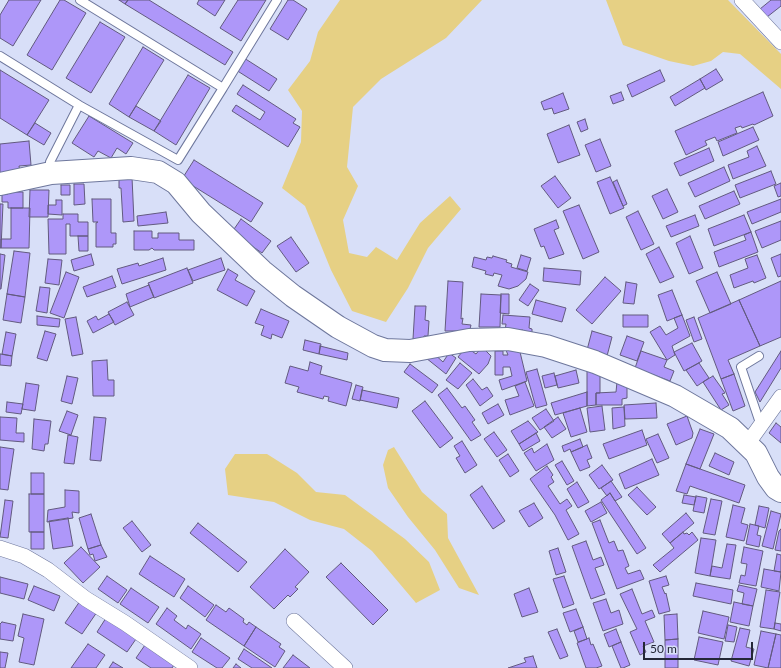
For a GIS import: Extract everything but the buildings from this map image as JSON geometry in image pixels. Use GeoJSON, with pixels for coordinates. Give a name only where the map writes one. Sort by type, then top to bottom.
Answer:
{"type":"FeatureCollection","features":[{"type":"Feature","properties":{"kind":"street"},"geometry":{"type":"LineString","coordinates":[[742,0],[781,42]]}},
{"type":"Feature","properties":{"kind":"street"},"geometry":{"type":"LineString","coordinates":[[0,184],[51,173],[131,168],[158,172],[176,183],[201,213],[262,271],[287,291],[338,327],[373,346],[385,350],[410,350],[469,340],[508,339],[546,346],[595,362],[675,396],[724,424],[748,443],[756,453],[768,478],[776,488],[781,491]]}},
{"type":"Feature","properties":{"kind":"street"},"geometry":{"type":"LineString","coordinates":[[748,443],[781,397]]}},
{"type":"Feature","properties":{"kind":"street"},"geometry":{"type":"LineString","coordinates":[[0,548],[24,556],[48,570],[86,599],[125,623],[190,668]]}},
{"type":"Feature","properties":{"kind":"street"},"geometry":{"type":"LineString","coordinates":[[294,621],[345,668]]}},
{"type":"Feature","properties":{"kind":"lane"},"geometry":{"type":"LineString","coordinates":[[80,0],[223,88]]}},
{"type":"Feature","properties":{"kind":"lane"},"geometry":{"type":"LineString","coordinates":[[0,56],[79,105],[178,160],[277,0]]}},
{"type":"Feature","properties":{"kind":"lane"},"geometry":{"type":"LineString","coordinates":[[51,173],[50,162],[79,105]]}},
{"type":"Feature","properties":{"kind":"lane"},"geometry":{"type":"LineString","coordinates":[[759,356],[741,368],[761,426]]}},
{"type":"Feature","properties":{"kind":"shaded area"},"geometry":{"type":"Polygon","coordinates":[[[340,0],[482,0],[446,38],[381,79],[353,107],[347,167],[358,186],[343,220],[349,253],[367,257],[376,247],[397,260],[420,223],[450,196],[461,209],[428,248],[408,288],[386,322],[352,311],[331,270],[305,206],[282,188],[301,142],[302,111],[288,90],[310,61],[318,32],[340,0]]]}},
{"type":"Feature","properties":{"kind":"shaded area"},"geometry":{"type":"Polygon","coordinates":[[[606,0],[728,0],[781,54],[781,89],[740,54],[723,52],[711,61],[693,66],[669,61],[623,45],[606,0]]]}},
{"type":"Feature","properties":{"kind":"shaded area"},"geometry":{"type":"Polygon","coordinates":[[[394,447],[422,492],[447,514],[448,538],[479,595],[459,588],[435,550],[408,517],[388,488],[383,465],[388,450],[394,447]]]}},
{"type":"Feature","properties":{"kind":"shaded area"},"geometry":{"type":"Polygon","coordinates":[[[235,454],[267,454],[297,473],[316,492],[345,495],[405,539],[429,562],[440,590],[416,603],[372,551],[344,529],[310,520],[274,502],[228,495],[225,469],[235,454]]]}}]}
